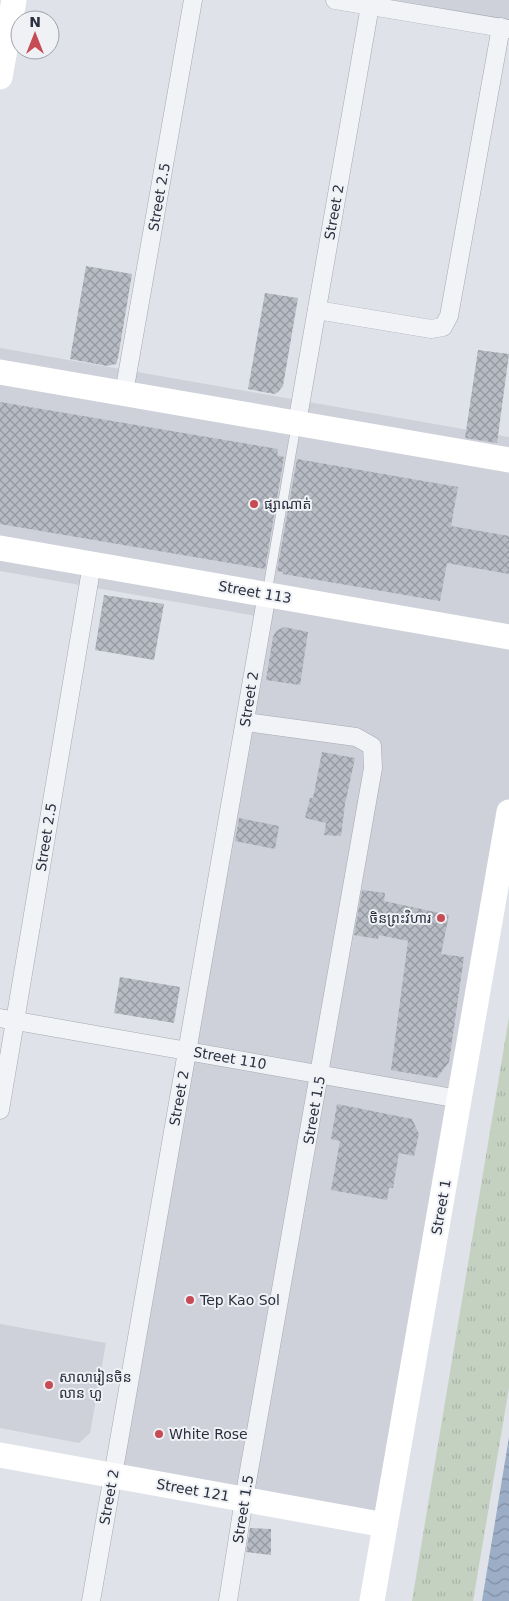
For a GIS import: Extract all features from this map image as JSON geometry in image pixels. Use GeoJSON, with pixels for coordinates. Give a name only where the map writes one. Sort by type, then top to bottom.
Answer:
{"type":"FeatureCollection","features":[{"type":"Feature","properties":{"kind":"street"},"geometry":{"type":"LineString","coordinates":[[0,77],[14,0]]}},
{"type":"Feature","properties":{"kind":"street","name":"Street 2.5"},"geometry":{"type":"LineString","coordinates":[[124,393],[193,0]]}},
{"type":"Feature","properties":{"kind":"street"},"geometry":{"type":"LineString","coordinates":[[317,310],[431,329],[443,327],[449,316],[505,28],[371,3],[335,0]]}},
{"type":"Feature","properties":{"kind":"street","name":"Street 2"},"geometry":{"type":"LineString","coordinates":[[297,423],[371,3]]}},
{"type":"Feature","properties":{"kind":"street"},"geometry":{"type":"LineString","coordinates":[[0,372],[509,460]]}},
{"type":"Feature","properties":{"kind":"street","name":"Street 113"},"geometry":{"type":"LineString","coordinates":[[0,548],[509,637]]}},
{"type":"Feature","properties":{"kind":"street","name":"Street 2.5"},"geometry":{"type":"LineString","coordinates":[[0,1110],[8,1019],[92,564]]}},
{"type":"Feature","properties":{"kind":"street","name":"Street 2"},"geometry":{"type":"LineString","coordinates":[[91,1601],[267,594]]}},
{"type":"Feature","properties":{"kind":"street","name":"Street 1.5"},"geometry":{"type":"LineString","coordinates":[[228,1601],[244,1500],[373,768],[372,746],[356,737],[246,722]]}},
{"type":"Feature","properties":{"kind":"street","name":"Street 1"},"geometry":{"type":"LineString","coordinates":[[372,1601],[509,812]]}},
{"type":"Feature","properties":{"kind":"street","name":"Street 110"},"geometry":{"type":"LineString","coordinates":[[8,1019],[459,1099]]}},
{"type":"Feature","properties":{"kind":"street","name":"Street 121"},"geometry":{"type":"LineString","coordinates":[[0,1455],[385,1525]]}},
{"type":"Feature","properties":{"kind":"lane"},"geometry":{"type":"LineString","coordinates":[[267,594],[297,423]]}},
{"type":"Feature","properties":{"kind":"shaded area"},"geometry":{"type":"Polygon","coordinates":[[[395,0],[509,0],[509,20],[395,0]]]}},
{"type":"Feature","properties":{"kind":"shaded area"},"geometry":{"type":"Polygon","coordinates":[[[0,348],[509,437],[509,813],[385,1525],[113,1476],[262,617],[0,571],[0,348]]]}},
{"type":"Feature","properties":{"kind":"shaded area","name":"សាលារៀនចិន លាន ហួ"},"geometry":{"type":"Polygon","coordinates":[[[0,1324],[106,1343],[90,1433],[79,1443],[0,1428],[0,1324]]]}},
{"type":"Feature","properties":{"kind":"green space"},"geometry":{"type":"Polygon","coordinates":[[[509,1017],[509,1388],[473,1601],[412,1601],[509,1017]]]}},
{"type":"Feature","properties":{"kind":"water"},"geometry":{"type":"Polygon","coordinates":[[[509,1437],[509,1601],[482,1601],[509,1437]]]}},
{"type":"Feature","properties":{"kind":"building"},"geometry":{"type":"Polygon","coordinates":[[[86,266],[132,274],[116,364],[107,366],[70,359],[86,266]]]}},
{"type":"Feature","properties":{"kind":"building"},"geometry":{"type":"Polygon","coordinates":[[[265,293],[298,298],[283,386],[274,394],[248,389],[265,293]]]}},
{"type":"Feature","properties":{"kind":"building"},"geometry":{"type":"Polygon","coordinates":[[[478,350],[509,354],[497,443],[465,438],[478,350]]]}},
{"type":"Feature","properties":{"kind":"building"},"geometry":{"type":"Polygon","coordinates":[[[0,402],[278,449],[277,455],[284,457],[265,569],[0,524],[0,402]]]}},
{"type":"Feature","properties":{"kind":"building"},"geometry":{"type":"Polygon","coordinates":[[[297,459],[458,487],[451,526],[509,536],[509,574],[447,563],[440,601],[283,574],[283,572],[277,571],[297,459]]]}},
{"type":"Feature","properties":{"kind":"building"},"geometry":{"type":"Polygon","coordinates":[[[104,595],[164,604],[154,660],[95,650],[104,595]]]}},
{"type":"Feature","properties":{"kind":"building"},"geometry":{"type":"Polygon","coordinates":[[[284,627],[308,632],[300,685],[266,680],[273,637],[276,631],[284,627]]]}},
{"type":"Feature","properties":{"kind":"building"},"geometry":{"type":"Polygon","coordinates":[[[322,752],[355,758],[345,804],[341,836],[324,835],[326,823],[305,818],[310,798],[313,798],[322,752]]]}},
{"type":"Feature","properties":{"kind":"building"},"geometry":{"type":"Polygon","coordinates":[[[239,818],[279,826],[275,849],[235,841],[239,818]]]}},
{"type":"Feature","properties":{"kind":"building"},"geometry":{"type":"Polygon","coordinates":[[[362,890],[385,893],[384,901],[449,915],[441,954],[464,957],[449,1062],[437,1078],[391,1070],[408,941],[379,935],[378,939],[354,935],[362,890]]]}},
{"type":"Feature","properties":{"kind":"building"},"geometry":{"type":"Polygon","coordinates":[[[120,977],[180,987],[174,1023],[114,1013],[120,977]]]}},
{"type":"Feature","properties":{"kind":"building"},"geometry":{"type":"Polygon","coordinates":[[[337,1104],[412,1119],[419,1134],[414,1156],[399,1153],[393,1188],[389,1188],[387,1200],[331,1190],[340,1141],[331,1139],[337,1104]]]}},
{"type":"Feature","properties":{"kind":"building"},"geometry":{"type":"Polygon","coordinates":[[[250,1528],[271,1529],[271,1555],[246,1552],[250,1528]]]}},
{"type":"Feature","properties":{"kind":"place","name":"ផ្សាណាត់"},"geometry":{"type":"Point","coordinates":[254,504]}},
{"type":"Feature","properties":{"kind":"place","name":"ចិនព្រះវិហារ"},"geometry":{"type":"Point","coordinates":[441,918]}},
{"type":"Feature","properties":{"kind":"place","name":"Tep Kao Sol"},"geometry":{"type":"Point","coordinates":[190,1300]}},
{"type":"Feature","properties":{"kind":"place","name":"សាលារៀនចិន លាន ហួ"},"geometry":{"type":"Point","coordinates":[49,1385]}},
{"type":"Feature","properties":{"kind":"place","name":"White Rose"},"geometry":{"type":"Point","coordinates":[159,1434]}}]}
